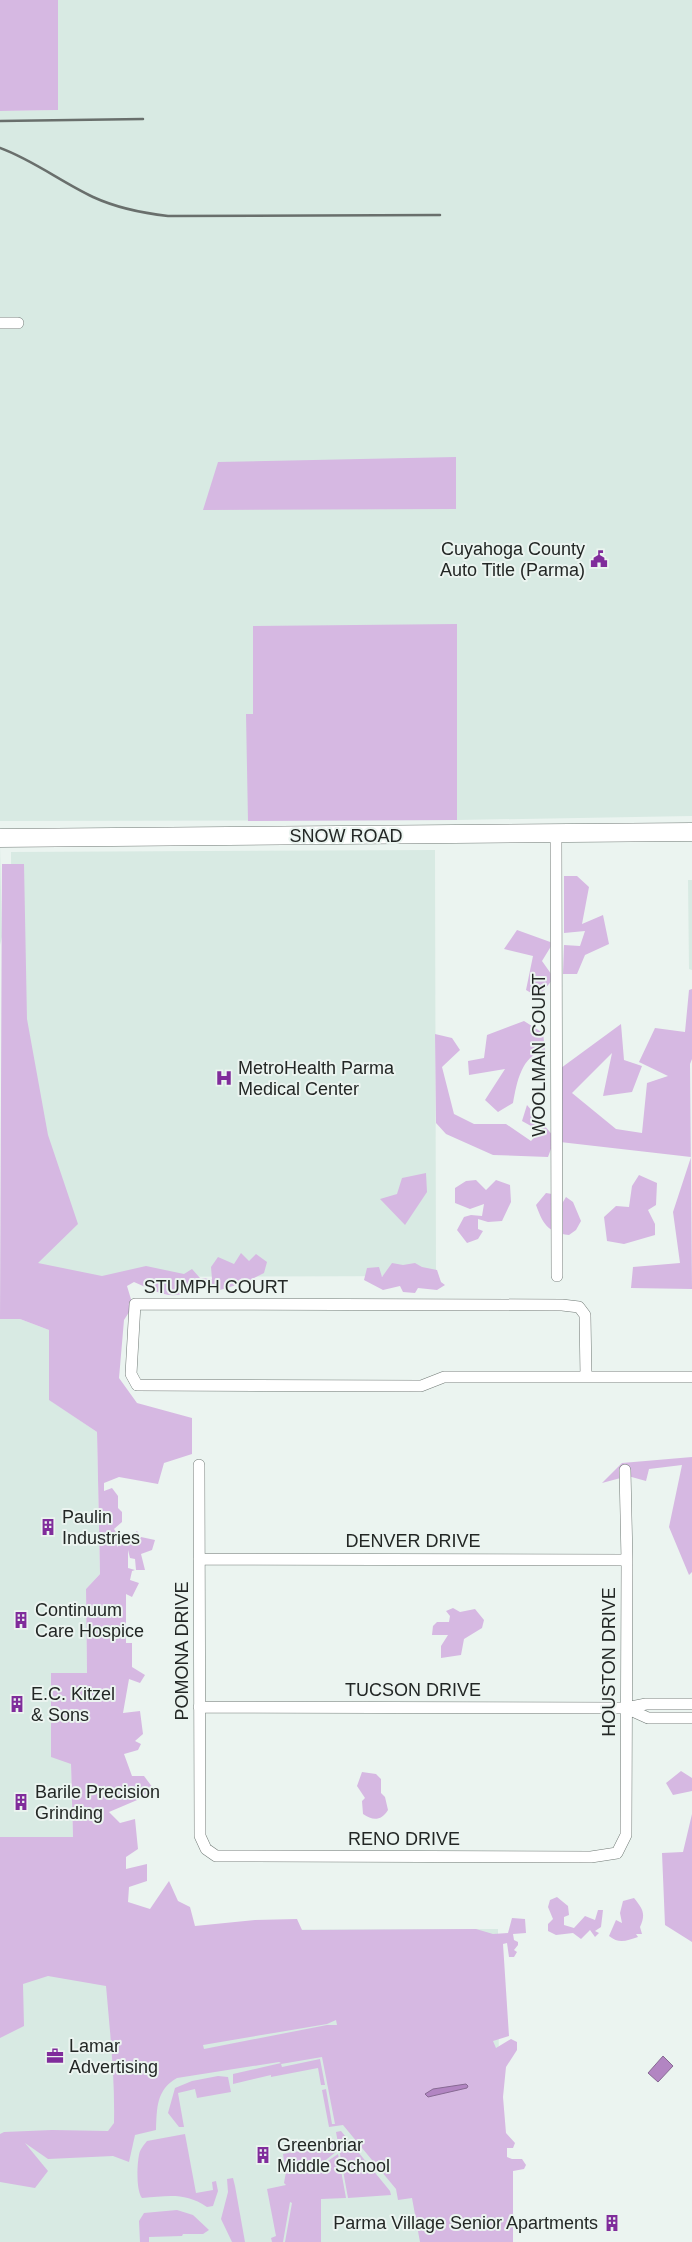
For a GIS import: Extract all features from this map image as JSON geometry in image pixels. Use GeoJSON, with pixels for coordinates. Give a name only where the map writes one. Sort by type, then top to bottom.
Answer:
{"type":"FeatureCollection","features":[{"type":"Feature","properties":{"kind":"main road","name":"SNOW ROAD"},"geometry":{"type":"LineString","coordinates":[[0,838],[692,832]]}},
{"type":"Feature","properties":{"kind":"street"},"geometry":{"type":"LineString","coordinates":[[0,323],[18,323]]}},
{"type":"Feature","properties":{"kind":"street","name":"WOOLMAN COURT"},"geometry":{"type":"LineString","coordinates":[[556,834],[557,1276]]}},
{"type":"Feature","properties":{"kind":"street","name":"STUMPH COURT"},"geometry":{"type":"LineString","coordinates":[[586,1377],[585,1315],[579,1307],[562,1305],[135,1304],[131,1374],[137,1385],[421,1386],[444,1377],[586,1377],[692,1377]]}},
{"type":"Feature","properties":{"kind":"street","name":"POMONA DRIVE"},"geometry":{"type":"LineString","coordinates":[[199,1465],[200,1836]]}},
{"type":"Feature","properties":{"kind":"street","name":"HOUSTON DRIVE"},"geometry":{"type":"LineString","coordinates":[[617,1853],[626,1834],[627,1560],[625,1470]]}},
{"type":"Feature","properties":{"kind":"street","name":"DENVER DRIVE"},"geometry":{"type":"LineString","coordinates":[[199,1558],[627,1560]]}},
{"type":"Feature","properties":{"kind":"street","name":"TUCSON DRIVE"},"geometry":{"type":"LineString","coordinates":[[199,1707],[626,1708],[646,1704],[692,1704]]}},
{"type":"Feature","properties":{"kind":"street","name":"TUCSON DRIVE"},"geometry":{"type":"LineString","coordinates":[[626,1708],[648,1718],[692,1718]]}},
{"type":"Feature","properties":{"kind":"street","name":"RENO DRIVE"},"geometry":{"type":"LineString","coordinates":[[200,1836],[206,1849],[216,1856],[592,1857],[617,1853]]}},
{"type":"Feature","properties":{"kind":"shaded area"},"geometry":{"type":"Polygon","coordinates":[[[0,0],[58,0],[58,110],[0,111],[0,0]]]}},
{"type":"Feature","properties":{"kind":"shaded area"},"geometry":{"type":"Polygon","coordinates":[[[58,0],[692,0],[692,816],[457,820],[0,821],[0,111],[58,110],[58,0]]]}},
{"type":"Feature","properties":{"kind":"shaded area"},"geometry":{"type":"Polygon","coordinates":[[[456,457],[456,509],[203,510],[218,462],[456,457]]]}},
{"type":"Feature","properties":{"kind":"shaded area"},"geometry":{"type":"Polygon","coordinates":[[[457,624],[457,820],[248,821],[246,714],[253,714],[253,626],[457,624]]]}},
{"type":"Feature","properties":{"kind":"shaded area"},"geometry":{"type":"Polygon","coordinates":[[[0,844],[2,937],[0,945],[0,844]]]}},
{"type":"Feature","properties":{"kind":"shaded area","name":"MetroHealth Parma Medical Center"},"geometry":{"type":"Polygon","coordinates":[[[435,850],[436,1276],[13,1277],[11,852],[435,850]]]}},
{"type":"Feature","properties":{"kind":"shaded area"},"geometry":{"type":"Polygon","coordinates":[[[2,864],[24,864],[27,1019],[48,1135],[78,1224],[38,1263],[102,1276],[146,1266],[184,1274],[192,1269],[200,1278],[212,1279],[211,1267],[218,1257],[234,1264],[241,1253],[249,1261],[256,1254],[267,1262],[264,1273],[246,1282],[220,1290],[213,1284],[202,1283],[184,1293],[168,1295],[134,1282],[127,1286],[133,1306],[124,1320],[119,1378],[137,1403],[192,1418],[192,1454],[164,1463],[158,1484],[119,1477],[104,1483],[104,1491],[112,1488],[118,1496],[118,1508],[122,1512],[122,1522],[114,1529],[119,1537],[117,1547],[137,1531],[141,1537],[155,1540],[152,1550],[141,1554],[145,1570],[136,1570],[135,1559],[130,1558],[128,1550],[128,1568],[135,1570],[132,1571],[130,1580],[139,1583],[132,1597],[126,1594],[126,1643],[132,1643],[132,1667],[145,1675],[140,1683],[129,1679],[123,1713],[140,1711],[143,1734],[135,1741],[141,1744],[138,1750],[124,1754],[132,1776],[144,1776],[156,1792],[109,1812],[120,1823],[135,1819],[138,1849],[126,1857],[126,1869],[147,1864],[147,1881],[129,1887],[128,1902],[150,1909],[169,1881],[178,1901],[190,1907],[195,1926],[255,1920],[297,1919],[302,1930],[476,1929],[493,1934],[508,1933],[512,1918],[525,1919],[526,1933],[513,1934],[514,1940],[518,1942],[514,1950],[517,1952],[514,1957],[509,1957],[507,1943],[503,1944],[509,2036],[493,2041],[496,2048],[511,2039],[517,2042],[517,2050],[506,2067],[503,2097],[506,2133],[515,2143],[513,2148],[507,2148],[507,2157],[522,2159],[526,2165],[524,2169],[513,2171],[513,2242],[420,2242],[412,2198],[398,2200],[396,2189],[343,2125],[329,2127],[322,2090],[326,2089],[332,2124],[335,2124],[322,2057],[281,2064],[282,2067],[320,2059],[325,2085],[321,2085],[318,2068],[271,2077],[271,2075],[233,2084],[233,2074],[281,2063],[279,2062],[177,2078],[161,2094],[156,2130],[135,2135],[129,2162],[113,2156],[48,2159],[25,2143],[48,2171],[35,2188],[0,2182],[0,2134],[4,2132],[52,2130],[108,2131],[114,2123],[114,2106],[106,1986],[48,1976],[23,1984],[24,2026],[0,2038],[0,1837],[73,1837],[71,1764],[51,1757],[51,1673],[87,1673],[86,1589],[100,1574],[97,1432],[49,1400],[49,1330],[20,1319],[0,1319],[2,864]],[[336,2020],[327,2024],[203,2045],[204,2049],[327,2025],[337,2025],[336,2020]]]}},
{"type":"Feature","properties":{"kind":"shaded area"},"geometry":{"type":"Polygon","coordinates":[[[564,876],[577,876],[589,887],[582,924],[603,915],[609,944],[585,955],[577,974],[563,974],[564,945],[580,946],[585,931],[564,933],[564,876]]]}},
{"type":"Feature","properties":{"kind":"shaded area"},"geometry":{"type":"Polygon","coordinates":[[[688,880],[692,880],[692,970],[689,969],[688,880]]]}},
{"type":"Feature","properties":{"kind":"shaded area"},"geometry":{"type":"Polygon","coordinates":[[[517,930],[553,943],[542,961],[554,978],[538,997],[526,990],[533,956],[504,949],[517,930]]]}},
{"type":"Feature","properties":{"kind":"shaded area"},"geometry":{"type":"Polygon","coordinates":[[[692,989],[692,1059],[690,1064],[691,1157],[560,1142],[561,1068],[621,1024],[624,1060],[642,1066],[632,1092],[603,1096],[612,1053],[572,1093],[616,1129],[642,1133],[647,1083],[668,1076],[639,1062],[655,1028],[685,1032],[689,990],[692,989]]]}},
{"type":"Feature","properties":{"kind":"shaded area"},"geometry":{"type":"Polygon","coordinates":[[[524,1021],[543,1033],[545,1050],[537,1053],[525,1064],[516,1087],[513,1103],[498,1112],[485,1100],[505,1069],[469,1075],[468,1061],[484,1058],[487,1035],[524,1021]]]}},
{"type":"Feature","properties":{"kind":"shaded area"},"geometry":{"type":"Polygon","coordinates":[[[435,1034],[452,1038],[460,1050],[442,1067],[454,1114],[474,1124],[506,1124],[531,1141],[540,1131],[522,1121],[527,1105],[555,1138],[548,1157],[493,1155],[446,1134],[436,1123],[435,1034]]]}},
{"type":"Feature","properties":{"kind":"shaded area"},"geometry":{"type":"Polygon","coordinates":[[[691,1158],[692,1289],[631,1288],[633,1267],[680,1263],[673,1212],[691,1158]]]}},
{"type":"Feature","properties":{"kind":"shaded area"},"geometry":{"type":"Polygon","coordinates":[[[426,1173],[427,1192],[405,1225],[380,1199],[397,1194],[402,1178],[426,1173]]]}},
{"type":"Feature","properties":{"kind":"shaded area"},"geometry":{"type":"Polygon","coordinates":[[[639,1175],[657,1183],[656,1205],[648,1210],[655,1224],[655,1235],[624,1244],[607,1241],[604,1217],[616,1206],[629,1207],[632,1186],[639,1175]]]}},
{"type":"Feature","properties":{"kind":"shaded area"},"geometry":{"type":"Polygon","coordinates":[[[476,1180],[486,1190],[496,1180],[510,1185],[511,1202],[502,1221],[488,1222],[478,1219],[478,1229],[483,1231],[478,1239],[467,1243],[457,1230],[464,1217],[471,1215],[482,1216],[484,1204],[470,1209],[455,1203],[455,1188],[466,1181],[476,1180]]]}},
{"type":"Feature","properties":{"kind":"shaded area"},"geometry":{"type":"Polygon","coordinates":[[[546,1193],[558,1195],[560,1207],[566,1197],[573,1202],[581,1221],[576,1230],[569,1235],[551,1229],[541,1217],[536,1205],[546,1193]]]}},
{"type":"Feature","properties":{"kind":"shaded area"},"geometry":{"type":"Polygon","coordinates":[[[392,1263],[403,1265],[415,1263],[422,1267],[437,1270],[441,1282],[445,1285],[437,1290],[418,1288],[415,1293],[403,1292],[400,1286],[383,1290],[364,1280],[367,1268],[379,1267],[382,1277],[392,1263]]]}},
{"type":"Feature","properties":{"kind":"shaded area"},"geometry":{"type":"Polygon","coordinates":[[[0,1319],[20,1319],[49,1330],[50,1400],[97,1432],[100,1574],[86,1589],[87,1673],[51,1674],[71,1764],[73,1837],[0,1837],[0,1319]]]}},
{"type":"Feature","properties":{"kind":"shaded area"},"geometry":{"type":"Polygon","coordinates":[[[692,1457],[692,1572],[689,1575],[669,1527],[682,1465],[649,1469],[646,1481],[628,1476],[602,1483],[622,1463],[692,1457]]]}},
{"type":"Feature","properties":{"kind":"shaded area"},"geometry":{"type":"Polygon","coordinates":[[[453,1608],[460,1612],[475,1609],[484,1620],[482,1628],[464,1639],[461,1655],[441,1658],[441,1646],[448,1635],[432,1635],[433,1626],[437,1622],[449,1622],[450,1616],[446,1611],[453,1608]]]}},
{"type":"Feature","properties":{"kind":"shaded area"},"geometry":{"type":"Polygon","coordinates":[[[681,1771],[692,1778],[692,1791],[673,1795],[666,1783],[681,1771]]]}},
{"type":"Feature","properties":{"kind":"shaded area"},"geometry":{"type":"Polygon","coordinates":[[[362,1772],[376,1774],[381,1779],[381,1793],[385,1797],[388,1810],[380,1818],[373,1819],[363,1814],[362,1801],[365,1798],[357,1786],[362,1772]]]}},
{"type":"Feature","properties":{"kind":"shaded area"},"geometry":{"type":"Polygon","coordinates":[[[692,1814],[692,1942],[665,1925],[662,1853],[683,1852],[692,1814]]]}},
{"type":"Feature","properties":{"kind":"shaded area"},"geometry":{"type":"Polygon","coordinates":[[[557,1897],[568,1906],[569,1915],[564,1917],[564,1925],[574,1928],[585,1916],[595,1920],[598,1910],[603,1910],[601,1927],[595,1931],[599,1933],[595,1937],[590,1930],[581,1939],[573,1933],[556,1935],[548,1931],[548,1924],[553,1919],[548,1907],[550,1900],[557,1897]]]}},
{"type":"Feature","properties":{"kind":"shaded area"},"geometry":{"type":"Polygon","coordinates":[[[634,1898],[643,1912],[640,1927],[642,1934],[636,1934],[638,1937],[626,1941],[613,1939],[609,1936],[616,1920],[622,1923],[620,1913],[623,1901],[634,1898]]]}},
{"type":"Feature","properties":{"kind":"shaded area","name":"Greenbriar Middle School"},"geometry":{"type":"Polygon","coordinates":[[[498,1929],[500,2242],[0,2242],[0,1977],[124,1930],[498,1929]]]}},
{"type":"Feature","properties":{"kind":"shaded area"},"geometry":{"type":"Polygon","coordinates":[[[663,2056],[673,2066],[658,2082],[648,2073],[663,2056]]]}},
{"type":"Feature","properties":{"kind":"shaded area"},"geometry":{"type":"Polygon","coordinates":[[[218,2076],[228,2077],[231,2092],[197,2098],[195,2089],[178,2093],[184,2127],[179,2127],[168,2113],[175,2088],[192,2081],[218,2076]]]}},
{"type":"Feature","properties":{"kind":"shaded area"},"geometry":{"type":"Polygon","coordinates":[[[466,2084],[467,2088],[428,2097],[425,2094],[433,2089],[466,2084]]]}},
{"type":"Feature","properties":{"kind":"shaded area"},"geometry":{"type":"Polygon","coordinates":[[[341,2131],[390,2191],[391,2195],[348,2198],[336,2132],[341,2131]]]}},
{"type":"Feature","properties":{"kind":"shaded area"},"geometry":{"type":"Polygon","coordinates":[[[185,2134],[196,2193],[213,2190],[212,2182],[216,2181],[218,2191],[213,2206],[207,2207],[184,2197],[142,2198],[140,2194],[138,2165],[143,2146],[147,2141],[185,2134]]]}},
{"type":"Feature","properties":{"kind":"shaded area"},"geometry":{"type":"Polygon","coordinates":[[[331,2139],[335,2139],[336,2152],[318,2166],[338,2154],[346,2198],[321,2199],[321,2242],[285,2242],[292,2203],[290,2202],[283,2242],[272,2242],[271,2238],[276,2236],[267,2189],[286,2185],[284,2183],[286,2172],[283,2154],[332,2145],[331,2139]]]}},
{"type":"Feature","properties":{"kind":"shaded area"},"geometry":{"type":"Polygon","coordinates":[[[233,2178],[245,2242],[232,2242],[221,2219],[228,2192],[227,2179],[233,2178]]]}},
{"type":"Feature","properties":{"kind":"shaded area"},"geometry":{"type":"Polygon","coordinates":[[[177,2210],[193,2215],[209,2230],[203,2234],[149,2237],[149,2242],[140,2242],[139,2221],[144,2213],[177,2210]]]}},
{"type":"Feature","properties":{"kind":"railway"},"geometry":{"type":"LineString","coordinates":[[0,121],[143,119]]}},
{"type":"Feature","properties":{"kind":"railway"},"geometry":{"type":"LineString","coordinates":[[0,148],[102,201],[129,210],[148,213],[168,216],[440,215]]}},
{"type":"Feature","properties":{"kind":"place","name":"Cuyahoga County Auto Title (Parma)"},"geometry":{"type":"Point","coordinates":[599,559]}},
{"type":"Feature","properties":{"kind":"place","name":"MetroHealth Parma Medical Center"},"geometry":{"type":"Point","coordinates":[224,1078]}},
{"type":"Feature","properties":{"kind":"place","name":"Paulin Industries"},"geometry":{"type":"Point","coordinates":[48,1527]}},
{"type":"Feature","properties":{"kind":"place","name":"Continuum Care Hospice"},"geometry":{"type":"Point","coordinates":[21,1620]}},
{"type":"Feature","properties":{"kind":"place","name":"E.C. Kitzel & Sons"},"geometry":{"type":"Point","coordinates":[17,1704]}},
{"type":"Feature","properties":{"kind":"place","name":"Barile Precision Grinding"},"geometry":{"type":"Point","coordinates":[21,1802]}},
{"type":"Feature","properties":{"kind":"place","name":"Lamar Advertising"},"geometry":{"type":"Point","coordinates":[55,2056]}},
{"type":"Feature","properties":{"kind":"place","name":"Greenbriar Middle School"},"geometry":{"type":"Point","coordinates":[263,2155]}},
{"type":"Feature","properties":{"kind":"place","name":"Parma Village Senior Apartments"},"geometry":{"type":"Point","coordinates":[612,2223]}}]}
